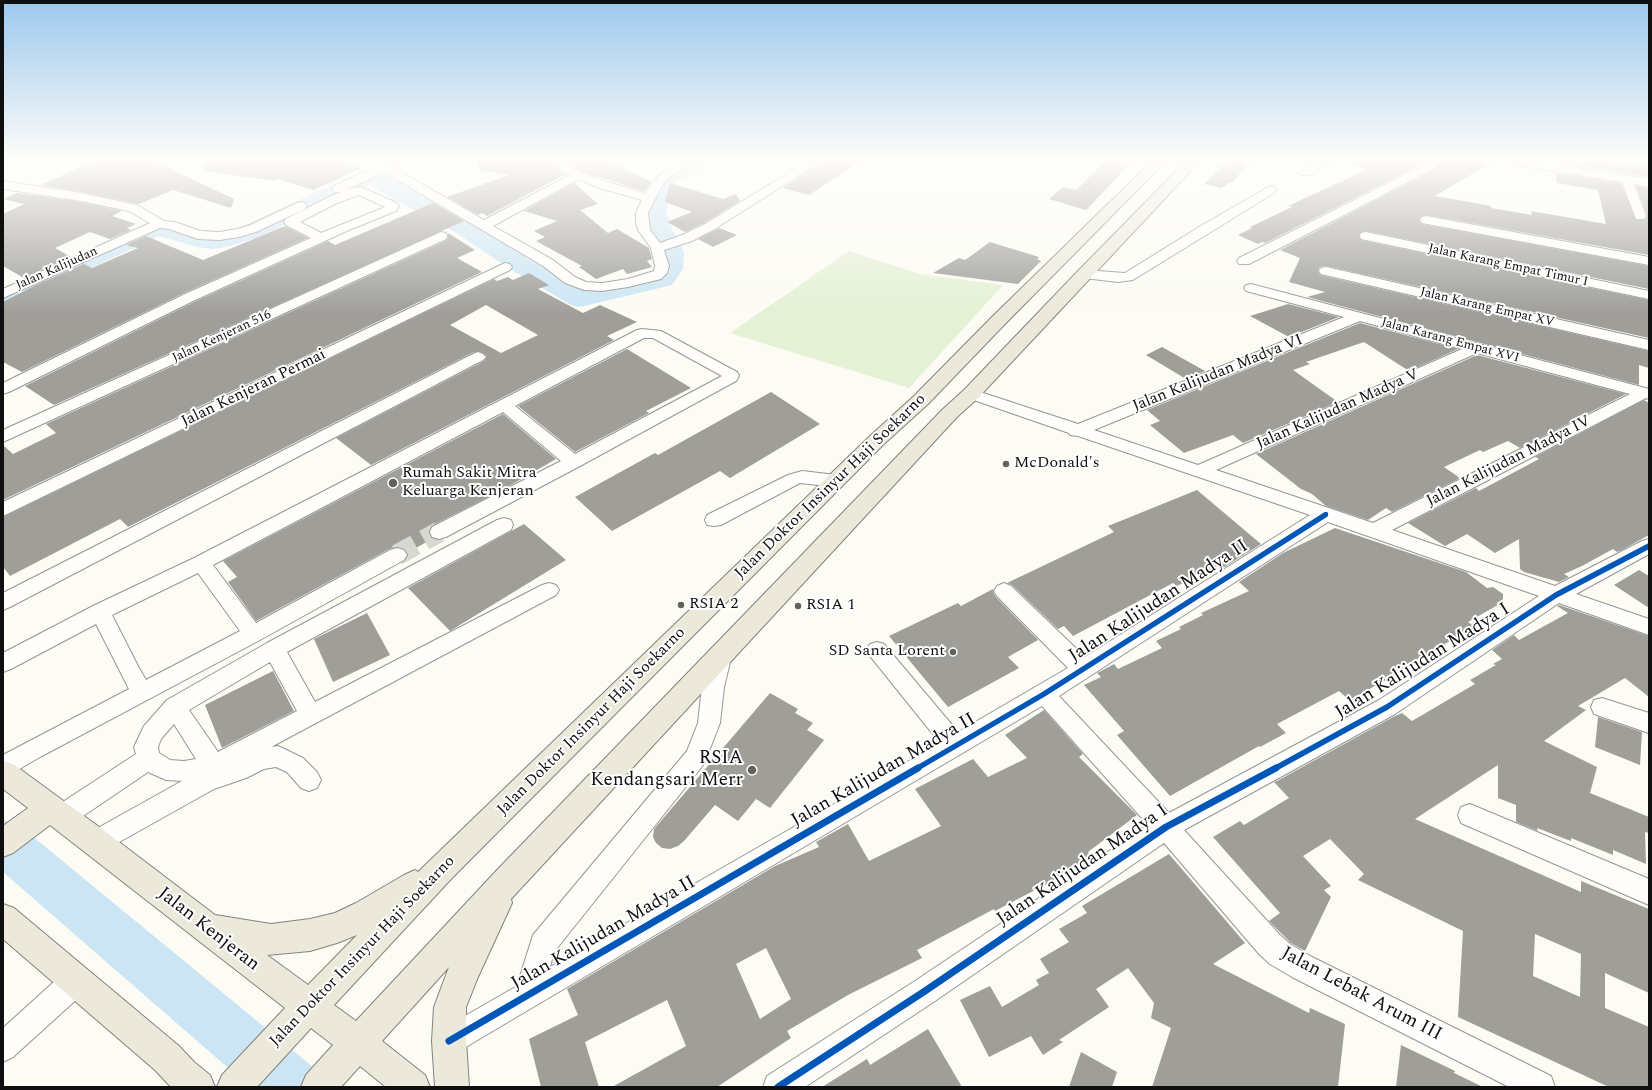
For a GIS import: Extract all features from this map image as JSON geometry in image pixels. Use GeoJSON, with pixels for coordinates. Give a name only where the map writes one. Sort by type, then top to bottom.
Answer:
{"type":"FeatureCollection","features":[{"type":"Feature","properties":{"kind":"main road","name":"Jalan Doktor Insinyur Haji Soekarno"},"geometry":{"type":"LineString","coordinates":[[234,1087],[309,1006],[442,868],[836,481],[921,400],[936,383],[1109,212]]}},
{"type":"Feature","properties":{"kind":"main road","name":"Jalan Doktor Insinyur Haji Soekarno"},"geometry":{"type":"LineString","coordinates":[[338,1066],[510,879],[722,654],[950,413],[971,394],[1144,212]]}},
{"type":"Feature","properties":{"kind":"main road"},"geometry":{"type":"LineString","coordinates":[[936,383],[944,392],[956,395],[971,394]]}},
{"type":"Feature","properties":{"kind":"main road"},"geometry":{"type":"LineString","coordinates":[[921,400],[931,399],[942,402],[950,413]]}},
{"type":"Feature","properties":{"kind":"main road","name":"Jalan Kenjeran"},"geometry":{"type":"LineString","coordinates":[[3,773],[49,815],[96,842],[207,929],[309,1006],[338,1066],[413,1087]]}},
{"type":"Feature","properties":{"kind":"main road"},"geometry":{"type":"LineString","coordinates":[[3,843],[49,815]]}},
{"type":"Feature","properties":{"kind":"main road"},"geometry":{"type":"LineString","coordinates":[[207,929],[271,940],[310,935],[337,928],[367,914],[442,868]]}},
{"type":"Feature","properties":{"kind":"main road"},"geometry":{"type":"LineString","coordinates":[[452,1087],[448,1041],[450,1006],[464,970],[510,879]]}},
{"type":"Feature","properties":{"kind":"main road"},"geometry":{"type":"LineString","coordinates":[[3,919],[77,980],[167,1058],[182,1083]]}},
{"type":"Feature","properties":{"kind":"street"},"geometry":{"type":"LineString","coordinates":[[143,212],[161,224],[171,225],[198,235],[208,236],[239,233],[285,212]]}},
{"type":"Feature","properties":{"kind":"street"},"geometry":{"type":"LineString","coordinates":[[322,238],[290,223],[309,212],[345,228]]}},
{"type":"Feature","properties":{"kind":"street"},"geometry":{"type":"LineString","coordinates":[[3,388],[190,297],[345,228],[364,214],[374,212]]}},
{"type":"Feature","properties":{"kind":"street"},"geometry":{"type":"LineString","coordinates":[[462,212],[483,226],[548,263],[570,280],[577,284],[589,287],[602,287],[656,276],[662,270],[663,246]]}},
{"type":"Feature","properties":{"kind":"street"},"geometry":{"type":"LineString","coordinates":[[483,226],[509,212]]}},
{"type":"Feature","properties":{"kind":"street"},"geometry":{"type":"LineString","coordinates":[[643,212],[642,222],[644,230],[663,246]]}},
{"type":"Feature","properties":{"kind":"street"},"geometry":{"type":"LineString","coordinates":[[663,246],[687,238],[734,212]]}},
{"type":"Feature","properties":{"kind":"street"},"geometry":{"type":"LineString","coordinates":[[1084,274],[1118,278],[1128,277],[1233,212]]}},
{"type":"Feature","properties":{"kind":"street"},"geometry":{"type":"LineString","coordinates":[[1244,261],[1340,212]]}},
{"type":"Feature","properties":{"kind":"street"},"geometry":{"type":"LineString","coordinates":[[1639,212],[1640,216]]}},
{"type":"Feature","properties":{"kind":"street"},"geometry":{"type":"LineString","coordinates":[[1426,220],[1649,261]]}},
{"type":"Feature","properties":{"kind":"street","name":"Jalan Kalijudan"},"geometry":{"type":"LineString","coordinates":[[3,294],[143,230],[161,224]]}},
{"type":"Feature","properties":{"kind":"street","name":"Jalan Kenjeran 516"},"geometry":{"type":"LineString","coordinates":[[3,437],[441,236]]}},
{"type":"Feature","properties":{"kind":"street","name":"Jalan Karang Empat Timur I"},"geometry":{"type":"LineString","coordinates":[[1366,236],[1649,295]]}},
{"type":"Feature","properties":{"kind":"street","name":"Jalan Kenjeran Permai"},"geometry":{"type":"LineString","coordinates":[[3,510],[505,268]]}},
{"type":"Feature","properties":{"kind":"street","name":"Jalan Karang Empat XV"},"geometry":{"type":"LineString","coordinates":[[1326,271],[1649,345]]}},
{"type":"Feature","properties":{"kind":"street","name":"Jalan Karang Empat XVI"},"geometry":{"type":"LineString","coordinates":[[1250,288],[1360,316],[1647,394]]}},
{"type":"Feature","properties":{"kind":"street","name":"Jalan Kalijudan Madya VI"},"geometry":{"type":"LineString","coordinates":[[1076,431],[1360,316]]}},
{"type":"Feature","properties":{"kind":"street"},"geometry":{"type":"LineString","coordinates":[[3,663],[100,612],[201,563],[505,406],[642,333],[656,334],[731,376],[574,462],[440,532]]}},
{"type":"Feature","properties":{"kind":"street","name":"Jalan Kalijudan Madya V"},"geometry":{"type":"LineString","coordinates":[[1199,471],[1476,348]]}},
{"type":"Feature","properties":{"kind":"street"},"geometry":{"type":"LineString","coordinates":[[3,602],[478,357]]}},
{"type":"Feature","properties":{"kind":"street"},"geometry":{"type":"LineString","coordinates":[[971,394],[1076,431],[1326,514],[1649,627]]}},
{"type":"Feature","properties":{"kind":"street","name":"Jalan Kalijudan Madya IV"},"geometry":{"type":"LineString","coordinates":[[1374,531],[1647,394]]}},
{"type":"Feature","properties":{"kind":"street"},"geometry":{"type":"LineString","coordinates":[[505,406],[574,462]]}},
{"type":"Feature","properties":{"kind":"street"},"geometry":{"type":"LineString","coordinates":[[714,520],[794,479],[802,477],[836,481]]}},
{"type":"Feature","properties":{"kind":"street","name":"Jalan Kalijudan Madya II"},"geometry":{"type":"LineString","coordinates":[[448,1041],[1044,694],[1326,514]]}},
{"type":"Feature","properties":{"kind":"street"},"geometry":{"type":"LineString","coordinates":[[504,525],[274,649],[174,707],[152,733],[146,746],[148,759],[166,770],[184,771],[214,766],[549,590]]}},
{"type":"Feature","properties":{"kind":"street","name":"Jalan Kalijudan Madya I"},"geometry":{"type":"LineString","coordinates":[[778,1087],[925,991],[1166,827],[1387,707],[1556,595],[1649,546]]}},
{"type":"Feature","properties":{"kind":"street"},"geometry":{"type":"LineString","coordinates":[[3,767],[142,691],[253,634],[397,555]]}},
{"type":"Feature","properties":{"kind":"street"},"geometry":{"type":"LineString","coordinates":[[201,563],[253,634]]}},
{"type":"Feature","properties":{"kind":"street"},"geometry":{"type":"LineString","coordinates":[[1004,591],[1083,669]]}},
{"type":"Feature","properties":{"kind":"street"},"geometry":{"type":"LineString","coordinates":[[100,612],[131,674],[142,691]]}},
{"type":"Feature","properties":{"kind":"street"},"geometry":{"type":"LineString","coordinates":[[274,649],[312,715]]}},
{"type":"Feature","properties":{"kind":"street"},"geometry":{"type":"LineString","coordinates":[[877,650],[956,746]]}},
{"type":"Feature","properties":{"kind":"street"},"geometry":{"type":"LineString","coordinates":[[528,995],[543,945],[696,757],[709,723],[713,687],[722,654]]}},
{"type":"Feature","properties":{"kind":"street","name":"Jalan Lebak Arum III"},"geometry":{"type":"LineString","coordinates":[[1044,694],[1166,827],[1270,945],[1285,957],[1302,968],[1540,1087]]}},
{"type":"Feature","properties":{"kind":"street"},"geometry":{"type":"LineString","coordinates":[[174,707],[214,766]]}},
{"type":"Feature","properties":{"kind":"street"},"geometry":{"type":"LineString","coordinates":[[1602,707],[1649,723]]}},
{"type":"Feature","properties":{"kind":"street"},"geometry":{"type":"LineString","coordinates":[[96,842],[208,780],[238,771],[260,760],[278,756],[295,765],[308,780]]}},
{"type":"Feature","properties":{"kind":"street"},"geometry":{"type":"LineString","coordinates":[[49,815],[148,759]]}},
{"type":"Feature","properties":{"kind":"street"},"geometry":{"type":"LineString","coordinates":[[1470,815],[1649,892]]}},
{"type":"Feature","properties":{"kind":"street"},"geometry":{"type":"LineString","coordinates":[[3,1047],[77,980]]}},
{"type":"Feature","properties":{"kind":"green space"},"geometry":{"type":"Polygon","coordinates":[[[849,251],[920,274],[1003,285],[909,388],[730,333],[849,251]]]}},
{"type":"Feature","properties":{"kind":"building"},"geometry":{"type":"Polygon","coordinates":[[[7,212],[120,212],[112,216],[136,224],[127,228],[131,230],[110,239],[90,232],[55,248],[71,257],[24,278],[3,266],[3,214],[7,212]]]}},
{"type":"Feature","properties":{"kind":"building"},"geometry":{"type":"Polygon","coordinates":[[[412,212],[448,212],[464,221],[54,405],[25,386],[196,301],[328,241],[335,245],[412,212]]]}},
{"type":"Feature","properties":{"kind":"building"},"geometry":{"type":"Polygon","coordinates":[[[473,212],[495,212],[487,216],[482,213],[478,215],[473,212]]]}},
{"type":"Feature","properties":{"kind":"building"},"geometry":{"type":"Polygon","coordinates":[[[527,212],[582,212],[608,233],[617,229],[649,248],[652,259],[647,261],[652,267],[627,274],[623,269],[596,279],[579,267],[582,266],[536,241],[545,237],[534,231],[557,221],[527,212]]]}},
{"type":"Feature","properties":{"kind":"building"},"geometry":{"type":"Polygon","coordinates":[[[692,212],[722,212],[685,232],[667,222],[692,212]]]}},
{"type":"Feature","properties":{"kind":"building"},"geometry":{"type":"Polygon","coordinates":[[[1282,212],[1327,212],[1265,243],[1262,242],[1258,244],[1238,235],[1252,228],[1250,227],[1282,212]]]}},
{"type":"Feature","properties":{"kind":"building"},"geometry":{"type":"Polygon","coordinates":[[[1353,212],[1514,212],[1532,215],[1531,212],[1536,212],[1606,224],[1603,212],[1633,212],[1636,220],[1644,220],[1647,215],[1646,212],[1649,212],[1649,255],[1426,215],[1419,219],[1422,224],[1649,266],[1649,289],[1366,231],[1361,232],[1359,236],[1361,240],[1649,300],[1649,338],[1326,266],[1320,267],[1318,270],[1320,275],[1649,351],[1649,368],[1639,365],[1639,385],[1307,297],[1325,292],[1289,282],[1300,258],[1280,250],[1353,212]]]}},
{"type":"Feature","properties":{"kind":"building"},"geometry":{"type":"Polygon","coordinates":[[[285,226],[308,238],[184,293],[22,372],[3,362],[3,302],[36,285],[84,264],[92,268],[138,248],[126,245],[146,236],[203,260],[285,226]]]}},
{"type":"Feature","properties":{"kind":"building"},"geometry":{"type":"Polygon","coordinates":[[[719,228],[737,235],[713,247],[698,239],[719,228]]]}},
{"type":"Feature","properties":{"kind":"building"},"geometry":{"type":"Polygon","coordinates":[[[448,233],[475,250],[457,258],[482,272],[3,500],[3,445],[13,454],[56,433],[46,424],[447,240],[448,233]]]}},
{"type":"Feature","properties":{"kind":"building"},"geometry":{"type":"Polygon","coordinates":[[[990,242],[1039,257],[1037,259],[1041,261],[1018,284],[933,273],[959,258],[965,260],[990,242]]]}},
{"type":"Feature","properties":{"kind":"building"},"geometry":{"type":"Polygon","coordinates":[[[529,273],[549,285],[538,289],[583,313],[600,305],[637,322],[607,336],[614,340],[371,465],[336,438],[484,361],[487,356],[479,351],[472,353],[128,527],[120,519],[10,576],[3,567],[3,517],[494,279],[497,281],[508,277],[513,280],[529,273]],[[486,305],[450,325],[501,353],[538,335],[486,305]]]}},
{"type":"Feature","properties":{"kind":"building"},"geometry":{"type":"Polygon","coordinates":[[[1288,304],[1339,317],[1289,337],[1250,316],[1288,304]]]}},
{"type":"Feature","properties":{"kind":"building"},"geometry":{"type":"Polygon","coordinates":[[[1360,323],[1458,349],[1409,371],[1364,342],[1306,362],[1310,364],[1293,370],[1338,402],[1243,443],[1233,435],[1184,453],[1150,425],[1160,421],[1147,410],[1360,323]]]}},
{"type":"Feature","properties":{"kind":"building"},"geometry":{"type":"Polygon","coordinates":[[[1162,347],[1205,371],[1186,379],[1146,355],[1162,347]]]}},
{"type":"Feature","properties":{"kind":"building"},"geometry":{"type":"Polygon","coordinates":[[[627,349],[691,388],[646,411],[649,413],[575,452],[518,406],[627,349]]]}},
{"type":"Feature","properties":{"kind":"building"},"geometry":{"type":"Polygon","coordinates":[[[1477,355],[1626,394],[1520,448],[1508,441],[1483,452],[1480,450],[1444,467],[1460,478],[1392,512],[1386,508],[1368,520],[1326,506],[1312,494],[1301,489],[1256,454],[1477,355]]]}},
{"type":"Feature","properties":{"kind":"building"},"geometry":{"type":"Polygon","coordinates":[[[771,392],[820,424],[730,478],[720,471],[612,531],[575,497],[655,453],[658,455],[771,392]]]}},
{"type":"Feature","properties":{"kind":"building"},"geometry":{"type":"Polygon","coordinates":[[[1644,400],[1649,403],[1649,535],[1622,550],[1617,552],[1613,549],[1564,574],[1569,577],[1559,582],[1524,572],[1520,569],[1519,539],[1495,553],[1467,534],[1445,546],[1408,523],[1476,488],[1479,491],[1539,459],[1535,457],[1644,400]]]}},
{"type":"Feature","properties":{"kind":"building"},"geometry":{"type":"Polygon","coordinates":[[[503,414],[556,459],[504,489],[431,526],[429,533],[432,539],[407,553],[404,549],[397,547],[389,549],[256,621],[228,582],[237,577],[223,561],[503,414]]]}},
{"type":"Feature","properties":{"kind":"building"},"geometry":{"type":"Polygon","coordinates":[[[1197,490],[1261,544],[1223,568],[1220,565],[1177,586],[1173,583],[1073,636],[1064,626],[1058,629],[1012,585],[1007,583],[1114,532],[1108,526],[1197,490]]]}},
{"type":"Feature","properties":{"kind":"building"},"geometry":{"type":"Polygon","coordinates":[[[524,524],[566,560],[450,631],[408,588],[524,524]]]}},
{"type":"Feature","properties":{"kind":"building"},"geometry":{"type":"Polygon","coordinates":[[[1335,528],[1466,572],[1487,588],[1493,587],[1503,594],[1503,602],[1468,622],[1475,627],[1384,678],[1386,680],[1349,700],[1339,691],[1277,724],[1286,733],[1260,747],[1259,746],[1170,796],[1117,735],[1124,731],[1084,685],[1101,677],[1097,673],[1114,664],[1118,669],[1162,648],[1156,641],[1181,629],[1179,627],[1203,615],[1201,613],[1249,591],[1239,582],[1283,553],[1335,528]]]}},
{"type":"Feature","properties":{"kind":"building"},"geometry":{"type":"Polygon","coordinates":[[[1639,570],[1649,576],[1649,608],[1614,585],[1639,570]]]}},
{"type":"Feature","properties":{"kind":"building","name":"SD Santa Lorent"},"geometry":{"type":"Polygon","coordinates":[[[993,589],[996,597],[1038,640],[1008,657],[1019,668],[948,707],[889,636],[958,603],[961,606],[993,589]]]}},
{"type":"Feature","properties":{"kind":"building"},"geometry":{"type":"Polygon","coordinates":[[[1559,605],[1649,636],[1649,697],[1625,678],[1578,706],[1586,710],[1544,741],[1597,767],[1590,793],[1649,817],[1649,833],[1645,832],[1646,864],[1613,850],[1613,855],[1571,838],[1571,841],[1537,828],[1538,831],[1516,822],[1516,805],[1498,798],[1498,765],[1415,819],[1581,892],[1581,881],[1649,909],[1649,993],[1605,973],[1605,1008],[1649,1027],[1649,1087],[1609,1087],[1458,1017],[1463,931],[1358,880],[1364,874],[1330,839],[1303,856],[1331,886],[1324,890],[1331,897],[1305,951],[1291,943],[1269,921],[1280,913],[1213,837],[1240,821],[1244,825],[1289,798],[1274,782],[1393,717],[1402,713],[1412,721],[1475,684],[1470,680],[1496,665],[1493,664],[1502,659],[1492,650],[1514,635],[1519,640],[1568,613],[1557,606],[1559,605]],[[1535,934],[1533,976],[1580,997],[1581,954],[1535,934]]]}},
{"type":"Feature","properties":{"kind":"building"},"geometry":{"type":"Polygon","coordinates":[[[367,613],[390,655],[333,682],[314,639],[367,613]]]}},
{"type":"Feature","properties":{"kind":"building"},"geometry":{"type":"Polygon","coordinates":[[[273,671],[294,711],[222,748],[205,705],[273,671]]]}},
{"type":"Feature","properties":{"kind":"building","name":"RSIA Kendangsari Merr"},"geometry":{"type":"Polygon","coordinates":[[[770,693],[798,709],[795,713],[813,723],[807,730],[824,740],[770,808],[756,799],[738,821],[715,805],[678,846],[670,849],[662,848],[656,843],[653,837],[654,829],[770,693]]]}},
{"type":"Feature","properties":{"kind":"building"},"geometry":{"type":"Polygon","coordinates":[[[1044,710],[1083,754],[1079,757],[1137,815],[1088,852],[1092,858],[1059,876],[1060,877],[995,911],[994,909],[917,950],[922,958],[848,995],[787,1031],[791,1038],[717,1087],[612,1087],[686,1046],[667,1000],[585,1042],[599,1087],[541,1087],[529,1039],[578,1015],[567,989],[775,866],[819,847],[816,842],[848,824],[869,861],[941,826],[915,789],[973,759],[988,777],[1027,758],[1005,735],[1044,710]],[[766,948],[736,964],[760,1019],[791,999],[766,948]]]}},
{"type":"Feature","properties":{"kind":"building"},"geometry":{"type":"Polygon","coordinates":[[[1598,717],[1642,732],[1640,765],[1595,747],[1598,717]]]}},
{"type":"Feature","properties":{"kind":"building"},"geometry":{"type":"Polygon","coordinates":[[[1169,854],[1245,943],[1213,964],[1309,1013],[1310,1008],[1345,1024],[1338,1087],[1152,1087],[1171,1028],[1151,1018],[1154,1003],[1128,968],[1096,989],[1109,1007],[1059,1040],[1063,1042],[1043,1055],[1031,1036],[989,1057],[960,1000],[990,986],[1002,1007],[1039,985],[1036,980],[1049,973],[1040,959],[1069,942],[1059,929],[1087,913],[1082,906],[1169,854]]]}},
{"type":"Feature","properties":{"kind":"building"},"geometry":{"type":"Polygon","coordinates":[[[928,1029],[962,1087],[822,1087],[867,1059],[870,1065],[928,1029]]]}},
{"type":"Feature","properties":{"kind":"building"},"geometry":{"type":"Polygon","coordinates":[[[1401,1045],[1455,1071],[1454,1073],[1483,1087],[1396,1087],[1401,1045]]]}},
{"type":"Feature","properties":{"kind":"building"},"geometry":{"type":"Polygon","coordinates":[[[1081,1052],[1117,1072],[1112,1087],[1069,1087],[1081,1052]]]}},
{"type":"Feature","properties":{"kind":"waterway"},"geometry":{"type":"LineString","coordinates":[[3,299],[153,230],[159,229],[197,240],[212,242],[230,239],[250,232],[293,212]]}},
{"type":"Feature","properties":{"kind":"waterway"},"geometry":{"type":"LineString","coordinates":[[436,212],[467,229],[519,264],[580,299],[663,279],[670,269],[672,252],[661,232],[654,212]]}},
{"type":"Feature","properties":{"kind":"waterway"},"geometry":{"type":"LineString","coordinates":[[3,842],[293,1087]]}},
{"type":"Feature","properties":{"kind":"tunnel"},"geometry":{"type":"LineString","coordinates":[[397,555],[439,532]]}},
{"type":"Feature","properties":{"kind":"cycle path"},"geometry":{"type":"LineString","coordinates":[[449,1041],[1044,694],[1326,514]]}},
{"type":"Feature","properties":{"kind":"cycle path"},"geometry":{"type":"LineString","coordinates":[[778,1087],[925,991],[1166,827],[1387,707],[1556,595],[1649,546]]}},
{"type":"Feature","properties":{"kind":"place","name":"McDonald's"},"geometry":{"type":"Point","coordinates":[1006,464]}},
{"type":"Feature","properties":{"kind":"place","name":"Rumah Sakit Mitra Keluarga Kenjeran"},"geometry":{"type":"Point","coordinates":[393,483]}},
{"type":"Feature","properties":{"kind":"place","name":"RSIA 2"},"geometry":{"type":"Point","coordinates":[681,605]}},
{"type":"Feature","properties":{"kind":"place","name":"RSIA 1"},"geometry":{"type":"Point","coordinates":[798,606]}},
{"type":"Feature","properties":{"kind":"place","name":"SD Santa Lorent"},"geometry":{"type":"Point","coordinates":[953,652]}},
{"type":"Feature","properties":{"kind":"place","name":"RSIA Kendangsari Merr"},"geometry":{"type":"Point","coordinates":[752,770]}}]}
